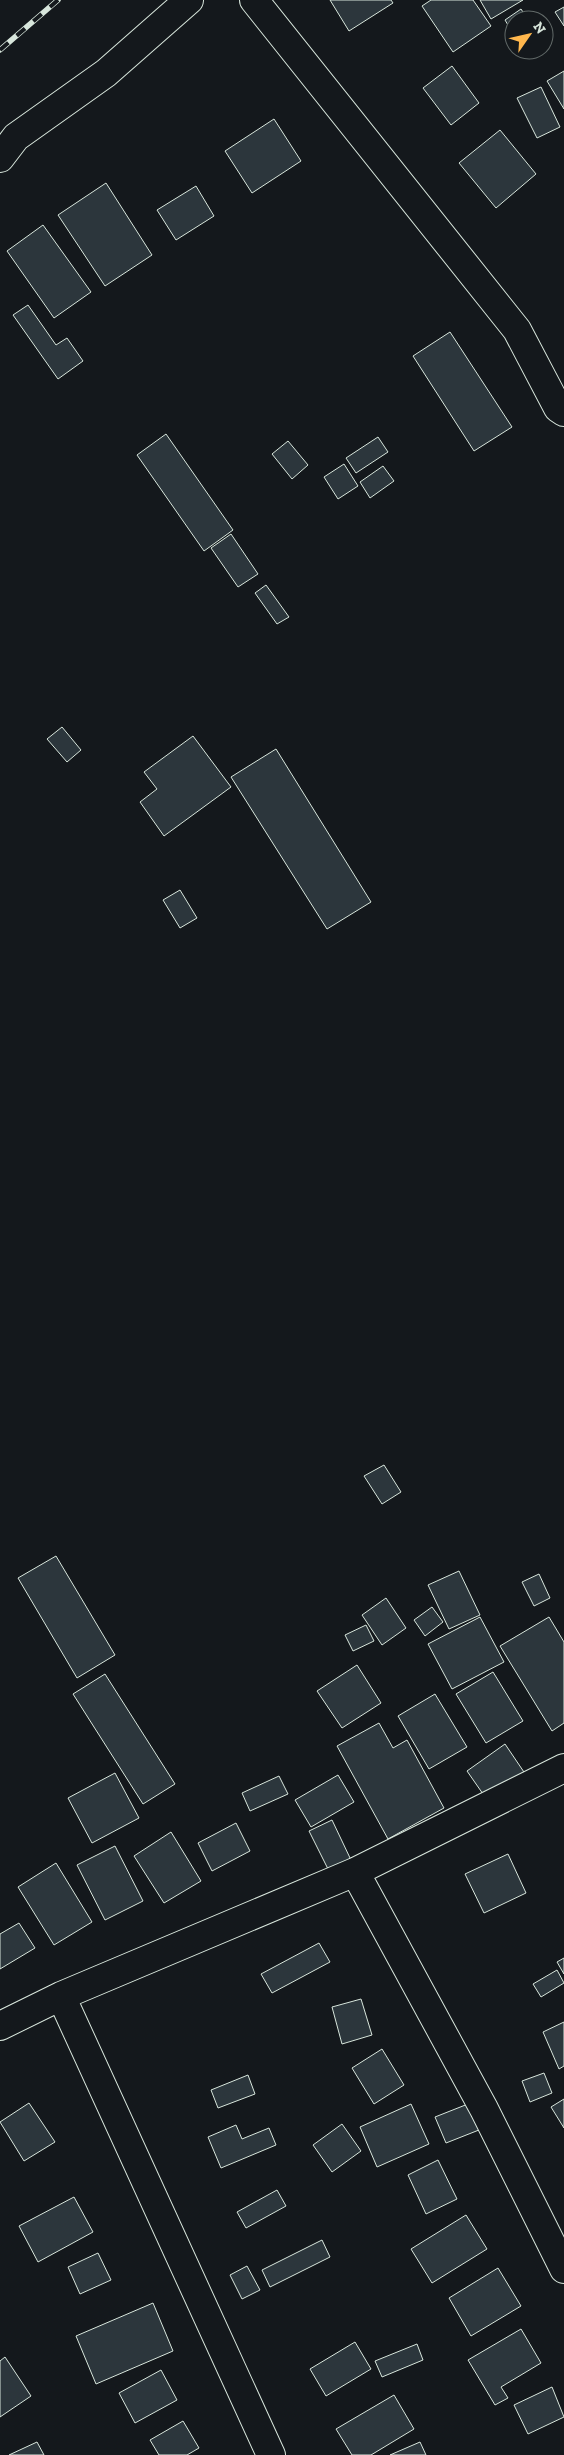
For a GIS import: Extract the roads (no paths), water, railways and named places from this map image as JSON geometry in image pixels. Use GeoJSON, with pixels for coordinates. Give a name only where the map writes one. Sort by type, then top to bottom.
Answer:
{"type":"FeatureCollection","features":[{"type":"Feature","properties":{"kind":"street"},"geometry":{"type":"LineString","coordinates":[[0,158],[16,138],[106,73],[189,0]]}},
{"type":"Feature","properties":{"kind":"street"},"geometry":{"type":"LineString","coordinates":[[254,0],[516,330],[558,408],[564,412]]}},
{"type":"Feature","properties":{"kind":"street"},"geometry":{"type":"LineString","coordinates":[[0,2026],[61,1996],[355,1872],[564,1768]]}},
{"type":"Feature","properties":{"kind":"street"},"geometry":{"type":"LineString","coordinates":[[355,1872],[484,2108],[564,2269]]}},
{"type":"Feature","properties":{"kind":"street"},"geometry":{"type":"LineString","coordinates":[[61,1996],[271,2455]]}},
{"type":"Feature","properties":{"kind":"railway"},"geometry":{"type":"LineString","coordinates":[[0,50],[58,0]]}}]}
